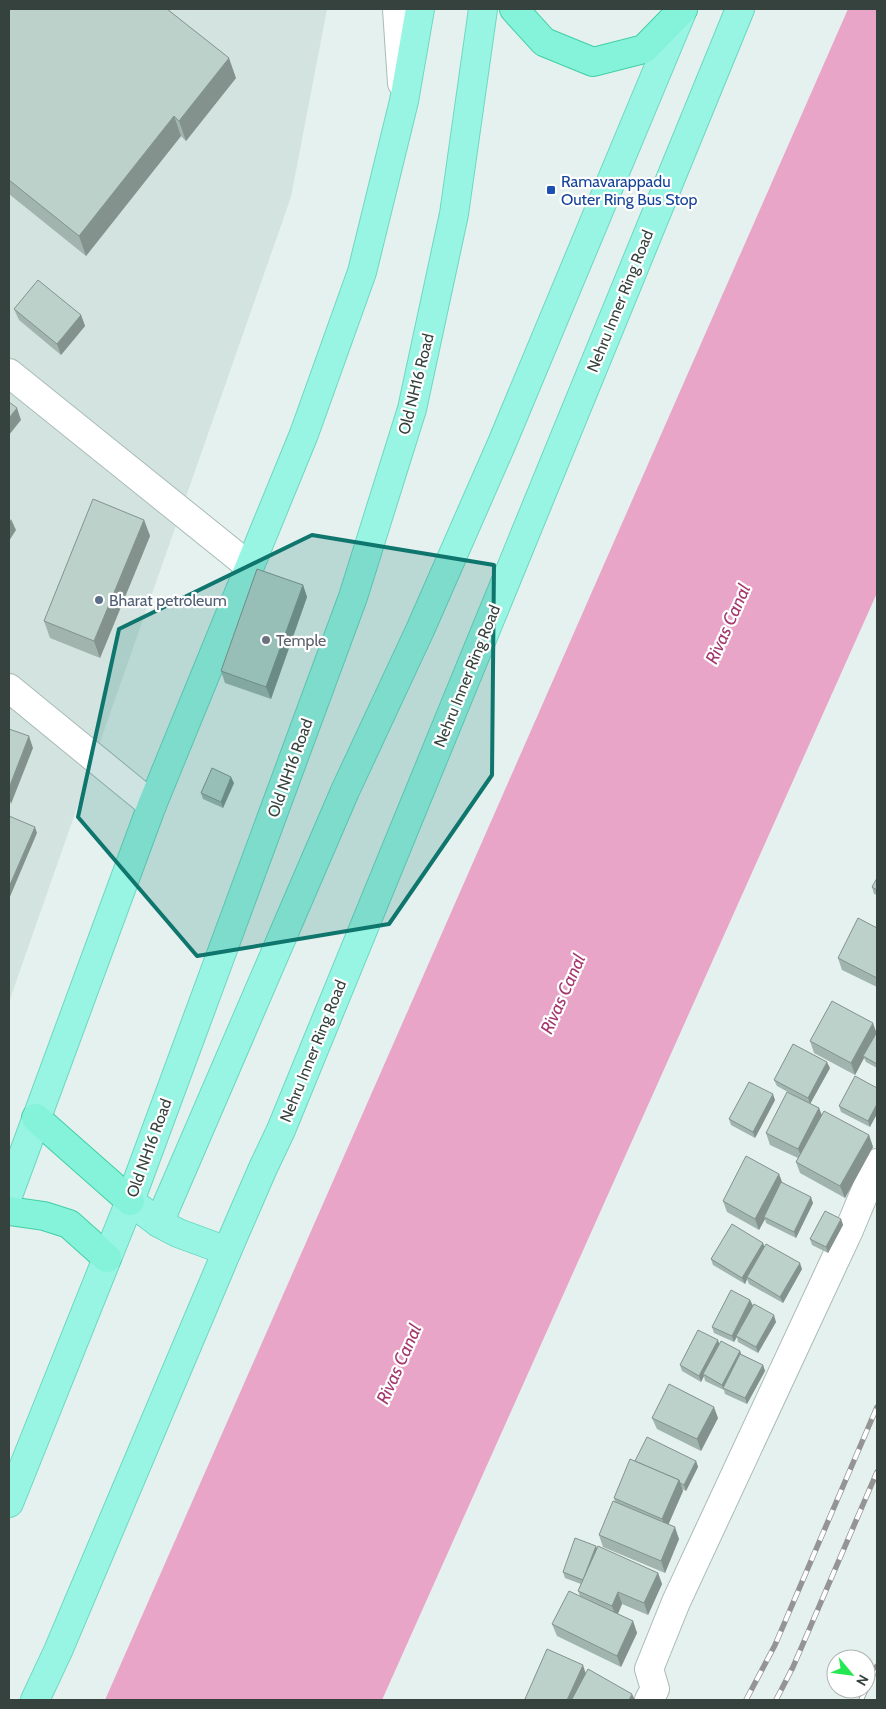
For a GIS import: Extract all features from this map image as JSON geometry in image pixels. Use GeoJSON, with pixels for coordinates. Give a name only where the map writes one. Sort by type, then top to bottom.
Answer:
{"type":"FeatureCollection","features":[{"type":"Feature","properties":{"kind":"highway"},"geometry":{"type":"LineString","coordinates":[[514,9],[544,42],[593,62],[644,49],[683,9]]}},
{"type":"Feature","properties":{"kind":"highway"},"geometry":{"type":"LineString","coordinates":[[36,1118],[130,1201]]}},
{"type":"Feature","properties":{"kind":"highway"},"geometry":{"type":"LineString","coordinates":[[9,1211],[44,1216],[69,1224],[107,1258]]}},
{"type":"Feature","properties":{"kind":"main road"},"geometry":{"type":"LineString","coordinates":[[9,1193],[152,806],[304,434],[362,272],[404,102],[420,9]]}},
{"type":"Feature","properties":{"kind":"main road","name":"Old NH16 Road"},"geometry":{"type":"LineString","coordinates":[[9,1503],[130,1201],[353,598],[412,409],[454,214],[483,9]]}},
{"type":"Feature","properties":{"kind":"main road"},"geometry":{"type":"LineString","coordinates":[[159,1224],[344,791],[420,630],[502,443],[683,9]]}},
{"type":"Feature","properties":{"kind":"main road","name":"Nehru Inner Ring Road"},"geometry":{"type":"LineString","coordinates":[[35,1700],[66,1633],[227,1251],[281,1130],[735,20]]}},
{"type":"Feature","properties":{"kind":"main road"},"geometry":{"type":"LineString","coordinates":[[130,1201],[159,1224],[227,1251]]}},
{"type":"Feature","properties":{"kind":"street"},"geometry":{"type":"LineString","coordinates":[[397,9],[404,102]]}},
{"type":"Feature","properties":{"kind":"street"},"geometry":{"type":"LineString","coordinates":[[9,373],[249,566]]}},
{"type":"Feature","properties":{"kind":"street"},"geometry":{"type":"LineString","coordinates":[[9,688],[152,806]]}},
{"type":"Feature","properties":{"kind":"street"},"geometry":{"type":"LineString","coordinates":[[649,1700],[655,1689],[649,1670],[676,1602],[849,1230],[877,1163]]}},
{"type":"Feature","properties":{"kind":"highlighted area"},"geometry":{"type":"Polygon","coordinates":[[[312,535],[494,565],[492,775],[389,924],[197,956],[78,817],[119,629],[312,535]]]}},
{"type":"Feature","properties":{"kind":"shaded area"},"geometry":{"type":"Polygon","coordinates":[[[9,9],[327,9],[291,197],[9,1002],[9,9]]]}},
{"type":"Feature","properties":{"kind":"water","name":"Rivas Canal"},"geometry":{"type":"Polygon","coordinates":[[[848,9],[877,9],[877,593],[382,1700],[105,1700],[848,9]]]}},
{"type":"Feature","properties":{"kind":"building"},"geometry":{"type":"Polygon","coordinates":[[[9,9],[167,9],[229,58],[179,121],[174,116],[79,236],[9,180],[9,9]]]}},
{"type":"Feature","properties":{"kind":"building"},"geometry":{"type":"Polygon","coordinates":[[[38,280],[81,315],[57,344],[14,309],[38,280]]]}},
{"type":"Feature","properties":{"kind":"building"},"geometry":{"type":"Polygon","coordinates":[[[9,402],[17,408],[9,418],[9,402]]]}},
{"type":"Feature","properties":{"kind":"building"},"geometry":{"type":"Polygon","coordinates":[[[93,499],[144,520],[94,641],[44,621],[93,499]]]}},
{"type":"Feature","properties":{"kind":"building","name":"Temple"},"geometry":{"type":"Polygon","coordinates":[[[257,569],[303,585],[266,687],[221,671],[257,569]]]}},
{"type":"Feature","properties":{"kind":"building"},"geometry":{"type":"Polygon","coordinates":[[[9,729],[29,736],[9,788],[9,729]]]}},
{"type":"Feature","properties":{"kind":"building"},"geometry":{"type":"Polygon","coordinates":[[[212,768],[231,777],[221,802],[201,793],[212,768]]]}},
{"type":"Feature","properties":{"kind":"building"},"geometry":{"type":"Polygon","coordinates":[[[9,816],[35,827],[9,887],[9,816]]]}},
{"type":"Feature","properties":{"kind":"building"},"geometry":{"type":"Polygon","coordinates":[[[877,878],[877,890],[872,887],[877,878]]]}},
{"type":"Feature","properties":{"kind":"building"},"geometry":{"type":"Polygon","coordinates":[[[858,918],[877,928],[877,978],[838,958],[858,918]]]}},
{"type":"Feature","properties":{"kind":"building"},"geometry":{"type":"Polygon","coordinates":[[[832,1001],[873,1023],[851,1063],[810,1041],[832,1001]]]}},
{"type":"Feature","properties":{"kind":"building"},"geometry":{"type":"Polygon","coordinates":[[[877,1032],[877,1064],[863,1056],[877,1032]]]}},
{"type":"Feature","properties":{"kind":"building"},"geometry":{"type":"Polygon","coordinates":[[[793,1044],[827,1062],[808,1098],[774,1080],[793,1044]]]}},
{"type":"Feature","properties":{"kind":"building"},"geometry":{"type":"Polygon","coordinates":[[[855,1076],[877,1088],[877,1104],[868,1121],[839,1106],[855,1076]]]}},
{"type":"Feature","properties":{"kind":"building"},"geometry":{"type":"Polygon","coordinates":[[[749,1082],[773,1094],[753,1132],[729,1119],[749,1082]]]}},
{"type":"Feature","properties":{"kind":"building"},"geometry":{"type":"Polygon","coordinates":[[[787,1092],[819,1108],[798,1149],[766,1133],[787,1092]]]}},
{"type":"Feature","properties":{"kind":"building"},"geometry":{"type":"Polygon","coordinates":[[[824,1111],[869,1135],[840,1186],[796,1162],[824,1111]]]}},
{"type":"Feature","properties":{"kind":"building"},"geometry":{"type":"Polygon","coordinates":[[[746,1156],[779,1174],[755,1219],[723,1201],[746,1156]]]}},
{"type":"Feature","properties":{"kind":"building"},"geometry":{"type":"Polygon","coordinates":[[[781,1182],[811,1197],[794,1232],[764,1217],[781,1182]]]}},
{"type":"Feature","properties":{"kind":"building"},"geometry":{"type":"Polygon","coordinates":[[[825,1211],[841,1219],[826,1247],[810,1239],[825,1211]]]}},
{"type":"Feature","properties":{"kind":"building"},"geometry":{"type":"Polygon","coordinates":[[[732,1224],[763,1243],[742,1278],[711,1259],[732,1224]]]}},
{"type":"Feature","properties":{"kind":"building"},"geometry":{"type":"Polygon","coordinates":[[[766,1244],[800,1263],[780,1297],[747,1277],[766,1244]]]}},
{"type":"Feature","properties":{"kind":"building"},"geometry":{"type":"Polygon","coordinates":[[[731,1290],[750,1300],[732,1336],[712,1327],[731,1290]]]}},
{"type":"Feature","properties":{"kind":"building"},"geometry":{"type":"Polygon","coordinates":[[[754,1304],[774,1315],[756,1347],[736,1336],[754,1304]]]}},
{"type":"Feature","properties":{"kind":"building"},"geometry":{"type":"Polygon","coordinates":[[[698,1330],[718,1340],[699,1376],[680,1365],[698,1330]]]}},
{"type":"Feature","properties":{"kind":"building"},"geometry":{"type":"Polygon","coordinates":[[[721,1341],[740,1351],[722,1385],[703,1374],[721,1341]]]}},
{"type":"Feature","properties":{"kind":"building"},"geometry":{"type":"Polygon","coordinates":[[[740,1354],[763,1365],[745,1398],[723,1388],[740,1354]]]}},
{"type":"Feature","properties":{"kind":"building"},"geometry":{"type":"Polygon","coordinates":[[[669,1384],[714,1407],[697,1439],[652,1418],[669,1384]]]}},
{"type":"Feature","properties":{"kind":"building"},"geometry":{"type":"Polygon","coordinates":[[[647,1437],[696,1461],[684,1485],[679,1480],[635,1461],[647,1437]]]}},
{"type":"Feature","properties":{"kind":"building"},"geometry":{"type":"Polygon","coordinates":[[[630,1459],[679,1480],[662,1519],[614,1498],[630,1459]]]}},
{"type":"Feature","properties":{"kind":"building"},"geometry":{"type":"Polygon","coordinates":[[[613,1501],[675,1527],[661,1561],[599,1535],[613,1501]]]}},
{"type":"Feature","properties":{"kind":"building"},"geometry":{"type":"Polygon","coordinates":[[[575,1538],[596,1546],[583,1580],[563,1572],[575,1538]]]}},
{"type":"Feature","properties":{"kind":"building"},"geometry":{"type":"Polygon","coordinates":[[[598,1546],[658,1573],[644,1603],[618,1592],[612,1606],[578,1591],[598,1546]]]}},
{"type":"Feature","properties":{"kind":"building"},"geometry":{"type":"Polygon","coordinates":[[[569,1591],[633,1621],[617,1656],[552,1624],[569,1591]]]}},
{"type":"Feature","properties":{"kind":"building"},"geometry":{"type":"Polygon","coordinates":[[[547,1649],[583,1665],[567,1700],[525,1699],[547,1649]]]}},
{"type":"Feature","properties":{"kind":"building"},"geometry":{"type":"Polygon","coordinates":[[[588,1669],[632,1694],[629,1700],[572,1699],[588,1669]]]}},
{"type":"Feature","properties":{"kind":"railway"},"geometry":{"type":"LineString","coordinates":[[746,1700],[775,1645],[877,1407]]}},
{"type":"Feature","properties":{"kind":"railway"},"geometry":{"type":"LineString","coordinates":[[776,1700],[793,1667],[877,1472]]}},
{"type":"Feature","properties":{"kind":"railway"},"geometry":{"type":"LineString","coordinates":[[861,1700],[877,1666]]}},
{"type":"Feature","properties":{"kind":"place","name":"Ramavarappadu Outer Ring Bus Stop"},"geometry":{"type":"Point","coordinates":[551,190]}},
{"type":"Feature","properties":{"kind":"place","name":"Bharat petroleum"},"geometry":{"type":"Point","coordinates":[99,600]}},
{"type":"Feature","properties":{"kind":"place","name":"Temple"},"geometry":{"type":"Point","coordinates":[266,640]}}]}
